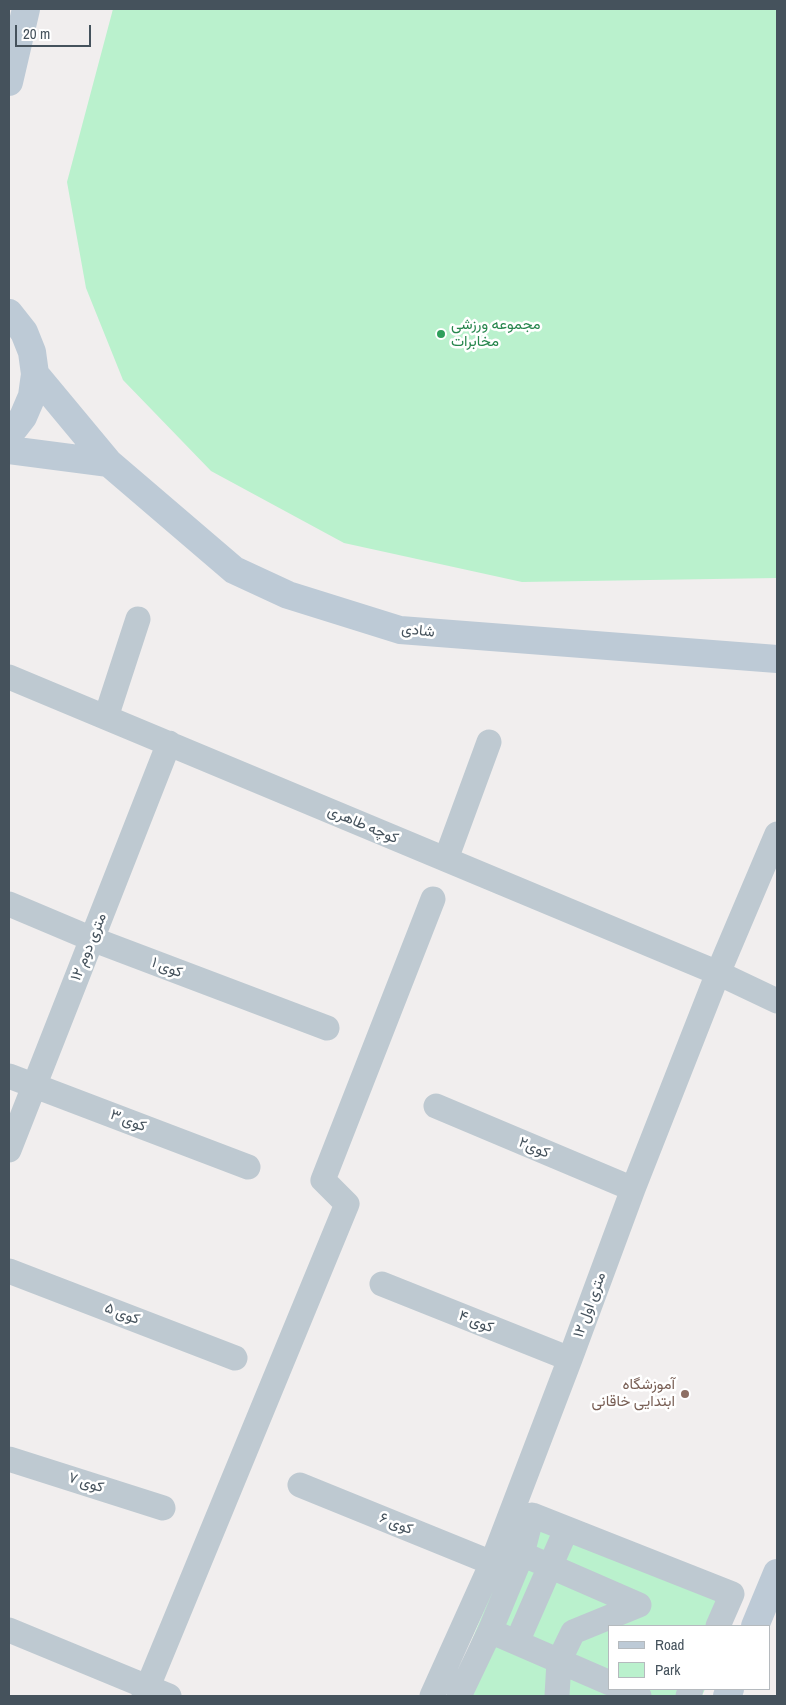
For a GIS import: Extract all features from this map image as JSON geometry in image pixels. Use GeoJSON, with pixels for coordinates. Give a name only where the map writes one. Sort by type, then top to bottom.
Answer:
{"type":"FeatureCollection","features":[{"type":"Feature","properties":{"kind":"street"},"geometry":{"type":"LineString","coordinates":[[9,82],[26,9]]}},
{"type":"Feature","properties":{"kind":"street"},"geometry":{"type":"LineString","coordinates":[[9,313],[24,332],[32,352],[34,374],[32,396],[23,417],[9,435]]}},
{"type":"Feature","properties":{"kind":"street","name":"شادی"},"geometry":{"type":"LineString","coordinates":[[34,374],[109,463],[234,570],[288,595],[400,630],[777,660]]}},
{"type":"Feature","properties":{"kind":"street"},"geometry":{"type":"LineString","coordinates":[[9,450],[109,463]]}},
{"type":"Feature","properties":{"kind":"street"},"geometry":{"type":"LineString","coordinates":[[106,717],[138,619]]}},
{"type":"Feature","properties":{"kind":"street","name":"کوچه طاهری"},"geometry":{"type":"LineString","coordinates":[[9,676],[718,972]]}},
{"type":"Feature","properties":{"kind":"street"},"geometry":{"type":"LineString","coordinates":[[446,859],[489,742]]}},
{"type":"Feature","properties":{"kind":"street","name":"۱۲ متری دوم"},"geometry":{"type":"LineString","coordinates":[[9,1150],[169,743]]}},
{"type":"Feature","properties":{"kind":"street","name":"۱۲ متری اول"},"geometry":{"type":"LineString","coordinates":[[432,1696],[492,1562],[633,1189],[718,972],[777,834]]}},
{"type":"Feature","properties":{"kind":"street"},"geometry":{"type":"LineString","coordinates":[[9,1630],[154,1693],[347,1204],[322,1180],[433,899]]}},
{"type":"Feature","properties":{"kind":"street","name":"کوی ۱"},"geometry":{"type":"LineString","coordinates":[[9,904],[92,939],[326,1028]]}},
{"type":"Feature","properties":{"kind":"street"},"geometry":{"type":"LineString","coordinates":[[718,972],[777,1001]]}},
{"type":"Feature","properties":{"kind":"street","name":"کوی ۳"},"geometry":{"type":"LineString","coordinates":[[9,1076],[248,1167]]}},
{"type":"Feature","properties":{"kind":"street","name":"کوی۲"},"geometry":{"type":"LineString","coordinates":[[436,1106],[633,1189]]}},
{"type":"Feature","properties":{"kind":"street","name":"کوی ۵"},"geometry":{"type":"LineString","coordinates":[[9,1271],[235,1358]]}},
{"type":"Feature","properties":{"kind":"street","name":"کوی ۴"},"geometry":{"type":"LineString","coordinates":[[382,1284],[570,1359]]}},
{"type":"Feature","properties":{"kind":"street","name":"کوی ۷"},"geometry":{"type":"LineString","coordinates":[[9,1459],[163,1508]]}},
{"type":"Feature","properties":{"kind":"street","name":"کوی ۶"},"geometry":{"type":"LineString","coordinates":[[300,1485],[492,1562]]}},
{"type":"Feature","properties":{"kind":"street"},"geometry":{"type":"LineString","coordinates":[[459,1696],[490,1631],[522,1554],[532,1515],[732,1594],[718,1625]]}},
{"type":"Feature","properties":{"kind":"street"},"geometry":{"type":"LineString","coordinates":[[517,1642],[566,1530]]}},
{"type":"Feature","properties":{"kind":"street"},"geometry":{"type":"LineString","coordinates":[[522,1554],[639,1605],[573,1632],[559,1661],[557,1696]]}},
{"type":"Feature","properties":{"kind":"street"},"geometry":{"type":"LineString","coordinates":[[755,1625],[777,1573]]}},
{"type":"Feature","properties":{"kind":"street"},"geometry":{"type":"LineString","coordinates":[[490,1631],[608,1682]]}},
{"type":"Feature","properties":{"kind":"street"},"geometry":{"type":"LineString","coordinates":[[624,1690],[639,1696]]}},
{"type":"Feature","properties":{"kind":"green space","name":"مجموعه ورزشی مخابرات"},"geometry":{"type":"Polygon","coordinates":[[[113,9],[777,9],[777,578],[522,582],[344,543],[211,471],[123,380],[86,288],[67,182],[113,9]]]}},
{"type":"Feature","properties":{"kind":"green space"},"geometry":{"type":"Polygon","coordinates":[[[527,1506],[743,1591],[729,1625],[608,1625],[608,1690],[705,1690],[702,1696],[449,1696],[527,1506]]]}},
{"type":"Feature","properties":{"kind":"place","name":"مجموعه ورزشی مخابرات"},"geometry":{"type":"Point","coordinates":[441,334]}},
{"type":"Feature","properties":{"kind":"place","name":"آموزشگاه ابتدایی خاقانی"},"geometry":{"type":"Point","coordinates":[685,1394]}}]}
